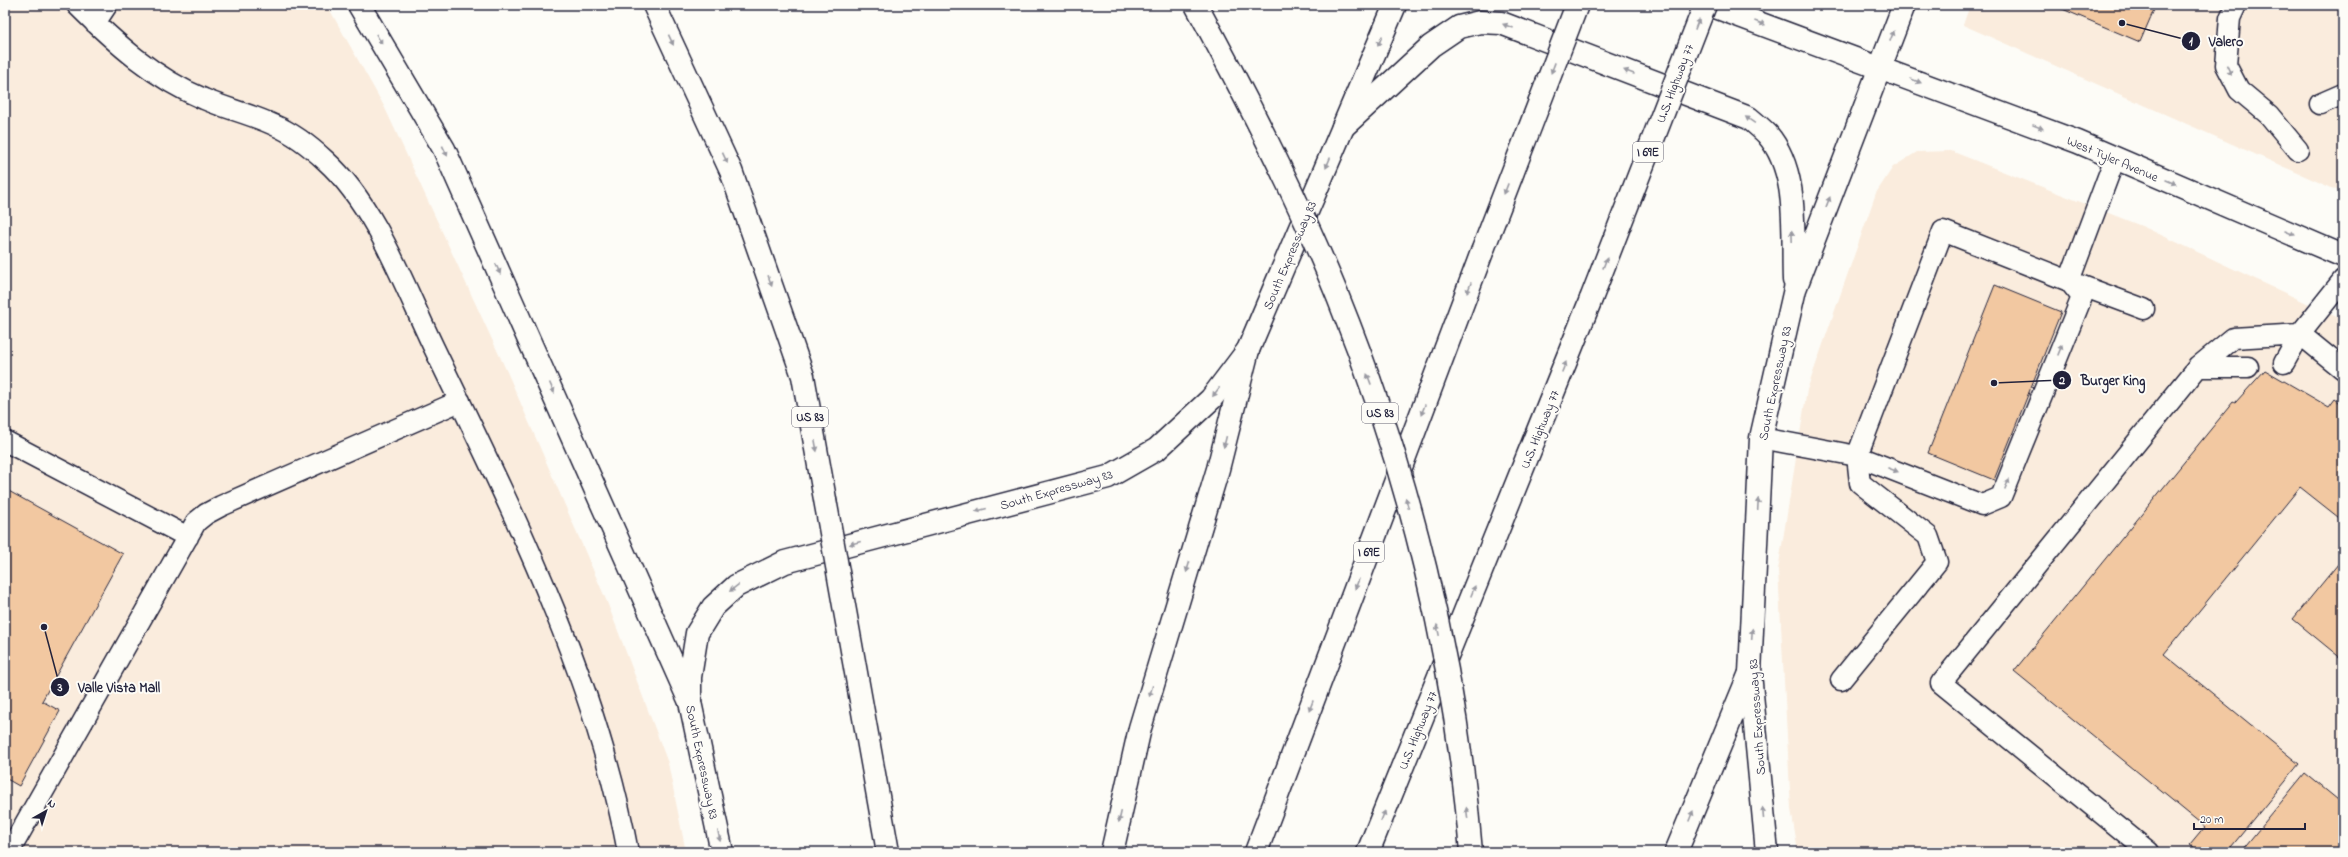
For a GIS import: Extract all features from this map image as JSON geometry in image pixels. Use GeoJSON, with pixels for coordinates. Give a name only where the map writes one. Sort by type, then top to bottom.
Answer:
{"type":"FeatureCollection","features":[{"type":"Feature","properties":{"kind":"main road"},"geometry":{"type":"LineString","coordinates":[[359,5],[444,149],[690,702]]}},
{"type":"Feature","properties":{"kind":"main road","name":"US 83"},"geometry":{"type":"LineString","coordinates":[[654,5],[731,171],[803,376],[888,852]]}},
{"type":"Feature","properties":{"kind":"main road","name":"US 83"},"geometry":{"type":"LineString","coordinates":[[1196,5],[1247,100],[1301,211],[1338,298],[1372,387],[1400,477],[1425,569],[1444,662],[1460,755],[1471,852]]}},
{"type":"Feature","properties":{"kind":"main road","name":"South Expressway 83"},"geometry":{"type":"LineString","coordinates":[[722,852],[690,702],[690,677],[696,633],[713,608],[736,586],[785,562],[1108,477],[1157,449],[1210,399],[1248,350],[1396,5]]}},
{"type":"Feature","properties":{"kind":"main road","name":"I 69E"},"geometry":{"type":"LineString","coordinates":[[1256,852],[1482,252],[1577,5]]}},
{"type":"Feature","properties":{"kind":"main road","name":"U.S. Highway 77"},"geometry":{"type":"LineString","coordinates":[[1368,852],[1591,299],[1704,5]]}},
{"type":"Feature","properties":{"kind":"main road","name":"West Tyler Avenue"},"geometry":{"type":"LineString","coordinates":[[1710,5],[1880,67],[2115,158],[2343,256]]}},
{"type":"Feature","properties":{"kind":"main road","name":"South Expressway 83"},"geometry":{"type":"LineString","coordinates":[[1767,852],[1750,673],[1760,438],[1795,289],[1904,5]]}},
{"type":"Feature","properties":{"kind":"main road"},"geometry":{"type":"LineString","coordinates":[[1344,127],[1432,46],[1459,28],[1480,22],[1502,23],[1749,118],[1767,135],[1778,152],[1790,184],[1795,289]]}},
{"type":"Feature","properties":{"kind":"main road"},"geometry":{"type":"LineString","coordinates":[[1112,852],[1140,728],[1218,468],[1248,350]]}},
{"type":"Feature","properties":{"kind":"main road"},"geometry":{"type":"LineString","coordinates":[[1676,852],[1750,673]]}},
{"type":"Feature","properties":{"kind":"lane"},"geometry":{"type":"LineString","coordinates":[[77,5],[95,23],[159,76],[202,99],[274,125],[301,141],[345,180],[362,204],[386,249],[495,475],[575,661],[599,731],[619,807],[628,852]]}},
{"type":"Feature","properties":{"kind":"lane"},"geometry":{"type":"LineString","coordinates":[[95,23],[107,5]]}},
{"type":"Feature","properties":{"kind":"lane"},"geometry":{"type":"LineString","coordinates":[[2236,5],[2230,18],[2226,65],[2239,90],[2269,115],[2298,150]]}},
{"type":"Feature","properties":{"kind":"lane"},"geometry":{"type":"LineString","coordinates":[[2320,104],[2343,94]]}},
{"type":"Feature","properties":{"kind":"lane"},"geometry":{"type":"LineString","coordinates":[[2069,281],[2115,158]]}},
{"type":"Feature","properties":{"kind":"lane"},"geometry":{"type":"LineString","coordinates":[[1841,680],[1937,562],[1928,536],[1860,483],[1857,456],[1943,231],[2144,310]]}},
{"type":"Feature","properties":{"kind":"lane"},"geometry":{"type":"LineString","coordinates":[[2284,363],[2300,334],[2343,280]]}},
{"type":"Feature","properties":{"kind":"lane"},"geometry":{"type":"LineString","coordinates":[[1760,438],[1857,456],[1982,505],[2001,497],[2082,297],[2069,281]]}},
{"type":"Feature","properties":{"kind":"lane"},"geometry":{"type":"LineString","coordinates":[[2149,852],[1941,683],[2198,367],[2233,338],[2300,334],[2343,369]]}},
{"type":"Feature","properties":{"kind":"lane"},"geometry":{"type":"LineString","coordinates":[[2198,367],[2248,367]]}},
{"type":"Feature","properties":{"kind":"lane"},"geometry":{"type":"LineString","coordinates":[[9,852],[196,522],[206,514],[221,506],[460,401]]}},
{"type":"Feature","properties":{"kind":"lane"},"geometry":{"type":"LineString","coordinates":[[5,440],[188,537]]}},
{"type":"Feature","properties":{"kind":"shaded area"},"geometry":{"type":"Polygon","coordinates":[[[5,5],[327,5],[384,106],[508,374],[607,602],[668,763],[686,852],[5,852],[5,5]]]}},
{"type":"Feature","properties":{"kind":"shaded area"},"geometry":{"type":"Polygon","coordinates":[[[1970,5],[2343,5],[2343,193],[1963,25],[1970,5]]]}},
{"type":"Feature","properties":{"kind":"shaded area"},"geometry":{"type":"Polygon","coordinates":[[[1951,151],[2144,227],[2343,320],[2343,852],[1798,852],[1791,809],[1778,570],[1807,390],[1876,193],[1893,167],[1917,152],[1951,151]]]}},
{"type":"Feature","properties":{"kind":"building"},"geometry":{"type":"Polygon","coordinates":[[[2053,5],[2156,5],[2140,42],[2053,5]]]}},
{"type":"Feature","properties":{"kind":"building"},"geometry":{"type":"Polygon","coordinates":[[[1995,285],[2061,312],[1994,480],[1928,453],[1995,285]]]}},
{"type":"Feature","properties":{"kind":"building"},"geometry":{"type":"Polygon","coordinates":[[[2265,370],[2329,407],[2335,399],[2343,405],[2343,521],[2300,487],[2164,654],[2299,764],[2227,852],[2199,852],[2190,845],[2205,827],[2014,671],[2233,402],[2235,403],[2265,370]]]}},
{"type":"Feature","properties":{"kind":"building"},"geometry":{"type":"Polygon","coordinates":[[[5,489],[123,554],[42,701],[60,711],[19,786],[5,778],[5,489]]]}},
{"type":"Feature","properties":{"kind":"building"},"geometry":{"type":"Polygon","coordinates":[[[2343,558],[2343,660],[2293,619],[2343,558]]]}},
{"type":"Feature","properties":{"kind":"building"},"geometry":{"type":"Polygon","coordinates":[[[2305,773],[2343,804],[2343,852],[2245,852],[2242,850],[2305,773]]]}},
{"type":"Feature","properties":{"kind":"place","name":"Valero"},"geometry":{"type":"Point","coordinates":[2122,23]}},
{"type":"Feature","properties":{"kind":"place","name":"Burger King"},"geometry":{"type":"Point","coordinates":[1994,383]}},
{"type":"Feature","properties":{"kind":"place","name":"Valle Vista Mall"},"geometry":{"type":"Point","coordinates":[44,627]}}]}
